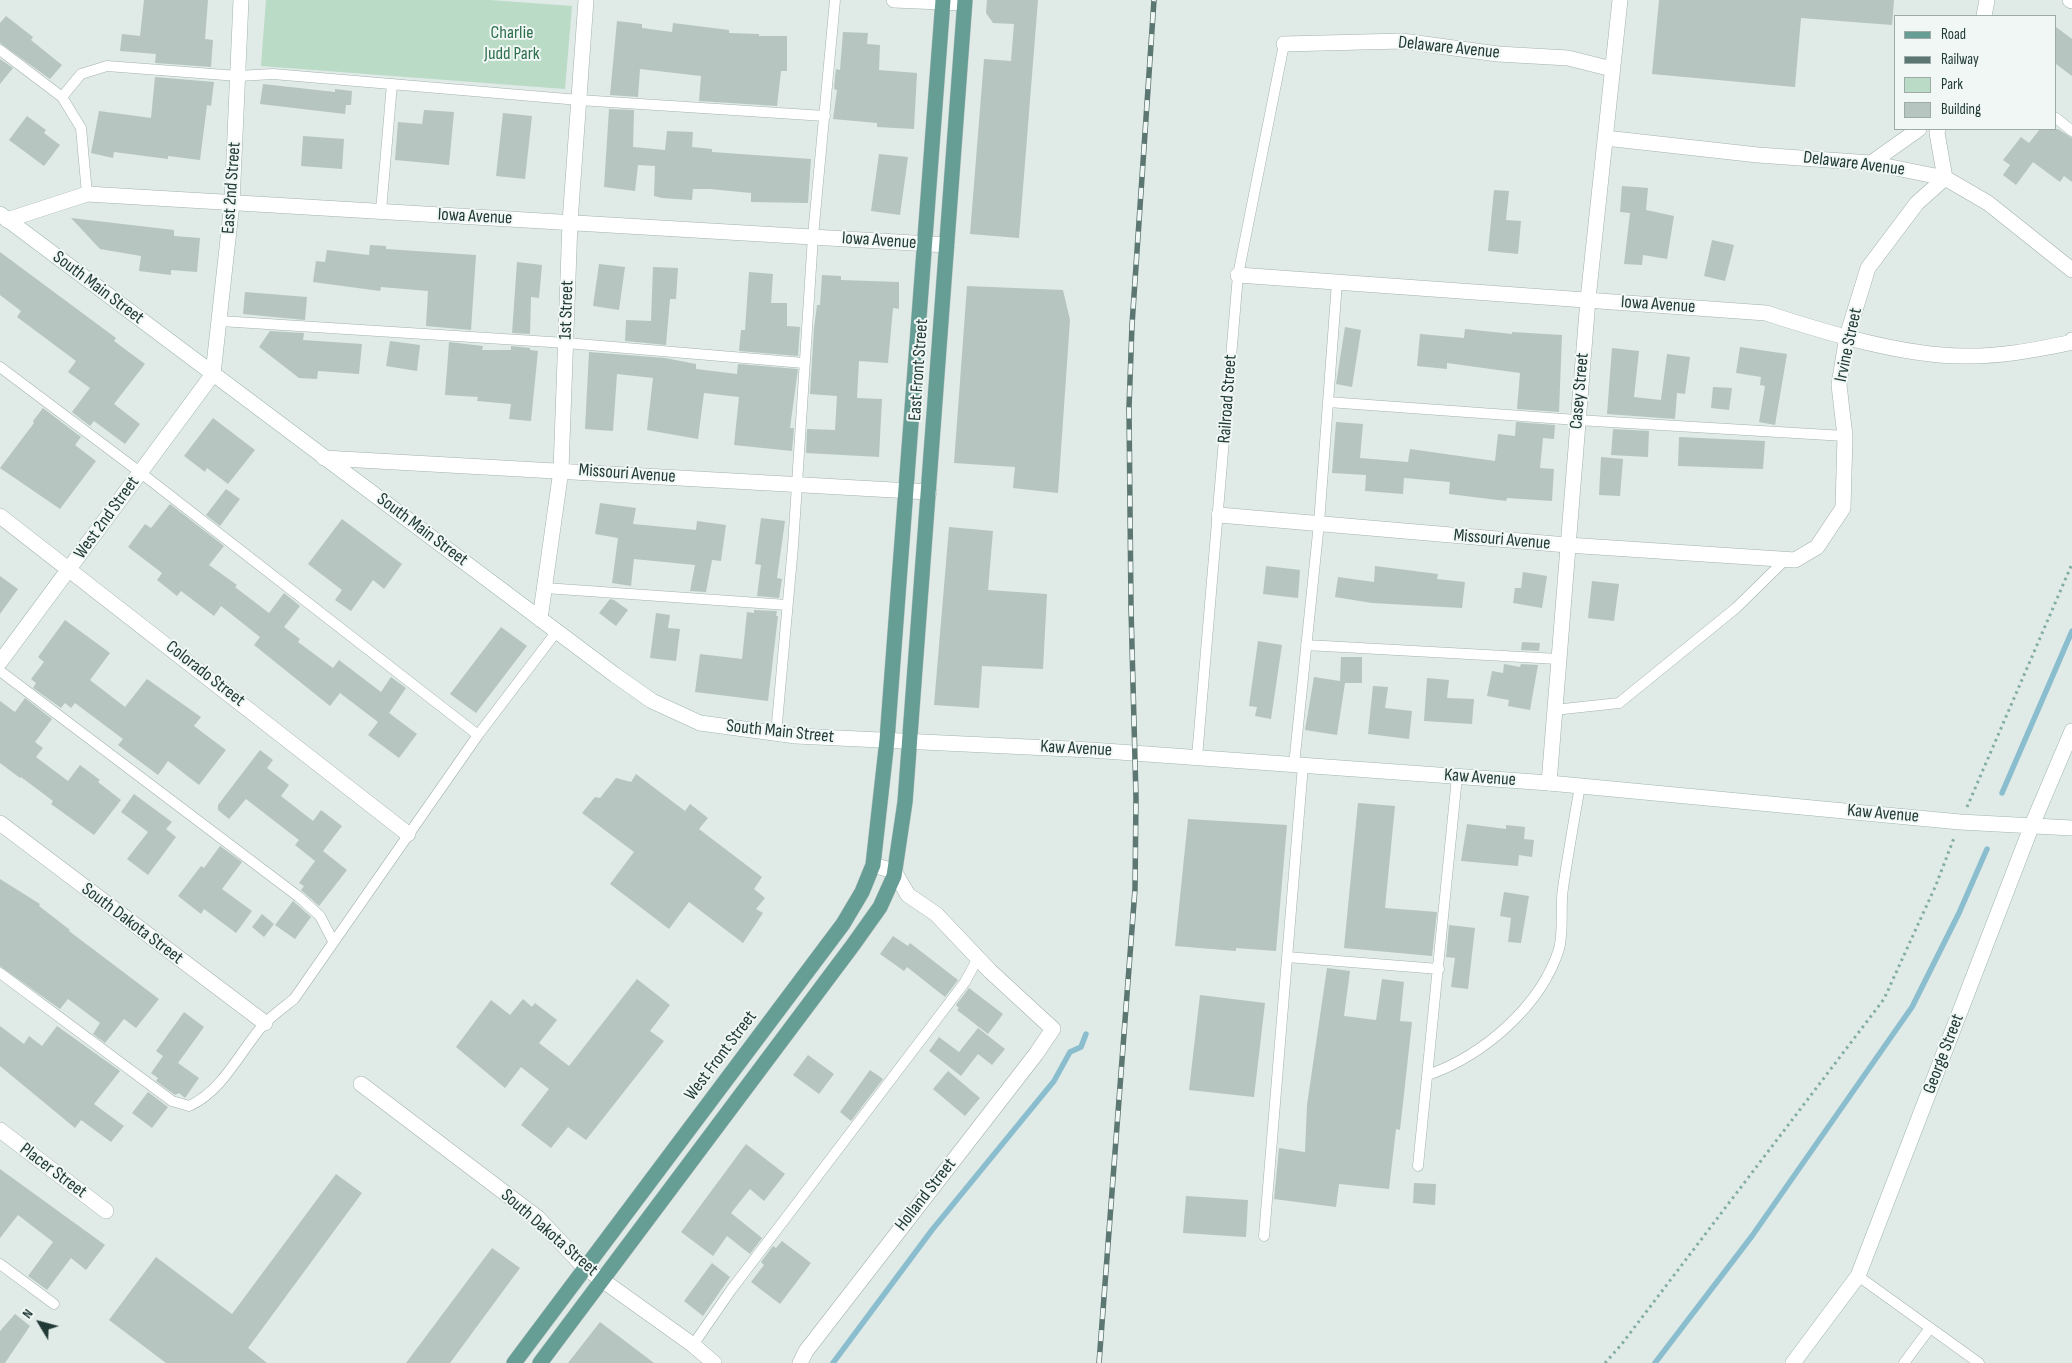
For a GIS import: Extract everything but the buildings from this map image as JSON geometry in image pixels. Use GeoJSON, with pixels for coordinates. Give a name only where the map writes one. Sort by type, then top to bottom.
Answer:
{"type":"FeatureCollection","features":[{"type":"Feature","properties":{"kind":"main road","name":"East Front Street"},"geometry":{"type":"LineString","coordinates":[[887,740],[943,1]]}},
{"type":"Feature","properties":{"kind":"main road","name":"East Front Street"},"geometry":{"type":"LineString","coordinates":[[911,742],[965,2]]}},
{"type":"Feature","properties":{"kind":"main road","name":"West Front Street"},"geometry":{"type":"LineString","coordinates":[[514,1363],[584,1267],[843,924],[862,892],[873,865],[887,740]]}},
{"type":"Feature","properties":{"kind":"main road"},"geometry":{"type":"LineString","coordinates":[[540,1363],[880,907],[894,872],[911,742]]}},
{"type":"Feature","properties":{"kind":"street","name":"East 2nd Street"},"geometry":{"type":"LineString","coordinates":[[213,374],[232,203],[241,0]]}},
{"type":"Feature","properties":{"kind":"street","name":"1st Street"},"geometry":{"type":"LineString","coordinates":[[540,619],[561,470],[570,222],[586,0]]}},
{"type":"Feature","properties":{"kind":"street"},"geometry":{"type":"LineString","coordinates":[[894,0],[965,2]]}},
{"type":"Feature","properties":{"kind":"street","name":"Casey Street"},"geometry":{"type":"LineString","coordinates":[[1549,783],[1577,420],[1620,0]]}},
{"type":"Feature","properties":{"kind":"street"},"geometry":{"type":"LineString","coordinates":[[1984,15],[1987,0]]}},
{"type":"Feature","properties":{"kind":"street","name":"Delaware Avenue"},"geometry":{"type":"LineString","coordinates":[[1284,44],[1402,42],[1498,54],[1568,58],[1612,69]]}},
{"type":"Feature","properties":{"kind":"street"},"geometry":{"type":"LineString","coordinates":[[1871,163],[1918,130]]}},
{"type":"Feature","properties":{"kind":"street"},"geometry":{"type":"LineString","coordinates":[[1938,130],[1945,178]]}},
{"type":"Feature","properties":{"kind":"street","name":"Delaware Avenue"},"geometry":{"type":"LineString","coordinates":[[1605,138],[1758,155],[1871,163],[1945,178],[1988,203],[2072,270]]}},
{"type":"Feature","properties":{"kind":"street","name":"Irvine Street"},"geometry":{"type":"LineString","coordinates":[[1785,560],[1795,560],[1817,547],[1843,508],[1845,436],[1839,384],[1847,336],[1868,268],[1917,203],[1945,178]]}},
{"type":"Feature","properties":{"kind":"street","name":"Iowa Avenue"},"geometry":{"type":"LineString","coordinates":[[4,217],[87,194],[947,245]]}},
{"type":"Feature","properties":{"kind":"street","name":"South Main Street"},"geometry":{"type":"LineString","coordinates":[[4,217],[324,458],[652,701],[700,723],[776,734],[887,740]]}},
{"type":"Feature","properties":{"kind":"street","name":"Iowa Avenue"},"geometry":{"type":"LineString","coordinates":[[1238,275],[1766,313],[1809,327],[1909,351],[1963,356],[2019,353],[2069,343],[2072,340]]}},
{"type":"Feature","properties":{"kind":"street","name":"West 2nd Street"},"geometry":{"type":"LineString","coordinates":[[0,662],[213,374]]}},
{"type":"Feature","properties":{"kind":"street","name":"Missouri Avenue"},"geometry":{"type":"LineString","coordinates":[[324,458],[929,492]]}},
{"type":"Feature","properties":{"kind":"street","name":"Missouri Avenue"},"geometry":{"type":"LineString","coordinates":[[1219,515],[1566,546],[1785,560]]}},
{"type":"Feature","properties":{"kind":"street","name":"Colorado Street"},"geometry":{"type":"LineString","coordinates":[[0,516],[408,834]]}},
{"type":"Feature","properties":{"kind":"street","name":"George Street"},"geometry":{"type":"LineString","coordinates":[[1793,1363],[1858,1276],[2032,825],[2072,731]]}},
{"type":"Feature","properties":{"kind":"street","name":"Kaw Avenue"},"geometry":{"type":"LineString","coordinates":[[887,740],[1091,750],[1549,783],[1960,822],[2072,828]]}},
{"type":"Feature","properties":{"kind":"street","name":"South Dakota Street"},"geometry":{"type":"LineString","coordinates":[[0,823],[265,1023]]}},
{"type":"Feature","properties":{"kind":"street"},"geometry":{"type":"LineString","coordinates":[[873,865],[894,872],[908,894],[936,914],[978,958]]}},
{"type":"Feature","properties":{"kind":"street","name":"Holland Street"},"geometry":{"type":"LineString","coordinates":[[800,1363],[806,1351],[1036,1054],[1053,1029],[978,958]]}},
{"type":"Feature","properties":{"kind":"street","name":"South Dakota Street"},"geometry":{"type":"LineString","coordinates":[[360,1084],[538,1218],[584,1267],[693,1345],[714,1363]]}},
{"type":"Feature","properties":{"kind":"street","name":"Placer Street"},"geometry":{"type":"LineString","coordinates":[[0,1130],[106,1211]]}},
{"type":"Feature","properties":{"kind":"lane"},"geometry":{"type":"LineString","coordinates":[[776,734],[798,484],[813,236],[835,0]]}},
{"type":"Feature","properties":{"kind":"lane","name":"Railroad Street"},"geometry":{"type":"LineString","coordinates":[[1197,758],[1238,275],[1284,44]]}},
{"type":"Feature","properties":{"kind":"lane"},"geometry":{"type":"LineString","coordinates":[[0,50],[62,97],[80,128],[87,194]]}},
{"type":"Feature","properties":{"kind":"lane"},"geometry":{"type":"LineString","coordinates":[[62,97],[80,74],[107,66],[238,76],[273,74],[579,100],[825,116]]}},
{"type":"Feature","properties":{"kind":"lane"},"geometry":{"type":"LineString","coordinates":[[382,211],[392,84]]}},
{"type":"Feature","properties":{"kind":"lane"},"geometry":{"type":"LineString","coordinates":[[2057,119],[2072,131]]}},
{"type":"Feature","properties":{"kind":"lane"},"geometry":{"type":"LineString","coordinates":[[1264,1236],[1287,957],[1306,645],[1319,523],[1336,282]]}},
{"type":"Feature","properties":{"kind":"lane"},"geometry":{"type":"LineString","coordinates":[[220,321],[566,344],[804,364]]}},
{"type":"Feature","properties":{"kind":"lane"},"geometry":{"type":"LineString","coordinates":[[0,367],[141,473],[478,735]]}},
{"type":"Feature","properties":{"kind":"lane"},"geometry":{"type":"LineString","coordinates":[[1328,402],[1577,420],[1845,436]]}},
{"type":"Feature","properties":{"kind":"lane"},"geometry":{"type":"LineString","coordinates":[[1554,710],[1618,703],[1736,608],[1785,560]]}},
{"type":"Feature","properties":{"kind":"lane"},"geometry":{"type":"LineString","coordinates":[[545,588],[788,605]]}},
{"type":"Feature","properties":{"kind":"lane"},"geometry":{"type":"LineString","coordinates":[[0,973],[172,1100],[189,1106],[202,1100],[222,1080],[265,1023],[294,999],[478,735],[557,631]]}},
{"type":"Feature","properties":{"kind":"lane"},"geometry":{"type":"LineString","coordinates":[[1306,645],[1558,659]]}},
{"type":"Feature","properties":{"kind":"lane"},"geometry":{"type":"LineString","coordinates":[[0,671],[299,897],[320,916],[333,941]]}},
{"type":"Feature","properties":{"kind":"lane"},"geometry":{"type":"LineString","coordinates":[[1418,1166],[1457,777]]}},
{"type":"Feature","properties":{"kind":"lane"},"geometry":{"type":"LineString","coordinates":[[1428,1075],[1451,1067],[1491,1040],[1521,1011],[1548,976],[1559,947],[1563,889],[1580,786]]}},
{"type":"Feature","properties":{"kind":"lane"},"geometry":{"type":"LineString","coordinates":[[1287,957],[1438,969]]}},
{"type":"Feature","properties":{"kind":"lane"},"geometry":{"type":"LineString","coordinates":[[693,1345],[731,1290],[965,982],[978,958]]}},
{"type":"Feature","properties":{"kind":"lane"},"geometry":{"type":"LineString","coordinates":[[0,1264],[54,1304]]}},
{"type":"Feature","properties":{"kind":"lane"},"geometry":{"type":"LineString","coordinates":[[1858,1276],[1979,1363]]}},
{"type":"Feature","properties":{"kind":"lane"},"geometry":{"type":"LineString","coordinates":[[1904,1363],[1930,1328]]}},
{"type":"Feature","properties":{"kind":"path"},"geometry":{"type":"LineString","coordinates":[[1605,1363],[1622,1346],[1884,999],[1936,885],[1960,822],[2072,564]]}},
{"type":"Feature","properties":{"kind":"green space","name":"Charlie Judd Park"},"geometry":{"type":"Polygon","coordinates":[[[266,0],[490,0],[572,6],[565,89],[261,66],[266,0]]]}},
{"type":"Feature","properties":{"kind":"waterway"},"geometry":{"type":"LineString","coordinates":[[2002,793],[2072,631]]}},
{"type":"Feature","properties":{"kind":"waterway"},"geometry":{"type":"LineString","coordinates":[[1655,1363],[1752,1236],[1912,1007],[1959,913],[1987,849]]}},
{"type":"Feature","properties":{"kind":"waterway"},"geometry":{"type":"LineString","coordinates":[[833,1363],[932,1230],[1054,1081],[1070,1052],[1081,1047],[1086,1034]]}},
{"type":"Feature","properties":{"kind":"railway"},"geometry":{"type":"LineString","coordinates":[[1099,1363],[1135,889],[1136,798],[1131,608],[1129,408],[1132,325],[1154,0]]}}]}
